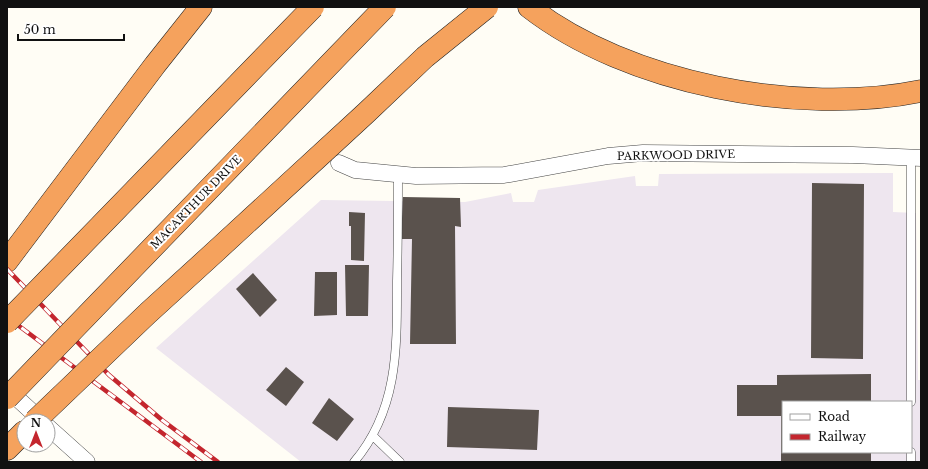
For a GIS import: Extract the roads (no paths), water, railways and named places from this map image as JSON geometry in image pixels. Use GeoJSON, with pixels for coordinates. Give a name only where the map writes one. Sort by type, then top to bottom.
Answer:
{"type":"FeatureCollection","features":[{"type":"Feature","properties":{"kind":"highway"},"geometry":{"type":"LineString","coordinates":[[155,65],[187,7]]}},
{"type":"Feature","properties":{"kind":"highway"},"geometry":{"type":"LineString","coordinates":[[7,261],[155,65],[201,7]]}},
{"type":"Feature","properties":{"kind":"highway"},"geometry":{"type":"LineString","coordinates":[[7,322],[313,7]]}},
{"type":"Feature","properties":{"kind":"highway","name":"MACARTHUR DRIVE"},"geometry":{"type":"LineString","coordinates":[[7,398],[385,7]]}},
{"type":"Feature","properties":{"kind":"highway"},"geometry":{"type":"LineString","coordinates":[[43,413],[148,313],[425,57],[487,7]]}},
{"type":"Feature","properties":{"kind":"highway"},"geometry":{"type":"LineString","coordinates":[[529,7],[576,38],[617,57],[660,72],[710,86],[766,96],[816,100],[862,98],[907,94],[921,91]]}},
{"type":"Feature","properties":{"kind":"highway"},"geometry":{"type":"LineString","coordinates":[[7,449],[16,440]]}},
{"type":"Feature","properties":{"kind":"street","name":"PARKWOOD DRIVE"},"geometry":{"type":"LineString","coordinates":[[339,163],[355,170],[416,176],[504,175],[608,156],[643,153],[853,155],[916,158]]}},
{"type":"Feature","properties":{"kind":"street"},"geometry":{"type":"LineString","coordinates":[[7,389],[33,413]]}},
{"type":"Feature","properties":{"kind":"street"},"geometry":{"type":"LineString","coordinates":[[56,433],[87,462]]}},
{"type":"Feature","properties":{"kind":"lane"},"geometry":{"type":"LineString","coordinates":[[911,401],[916,158]]}},
{"type":"Feature","properties":{"kind":"lane"},"geometry":{"type":"LineString","coordinates":[[354,462],[373,436],[385,408],[395,366],[397,337],[398,174]]}},
{"type":"Feature","properties":{"kind":"lane"},"geometry":{"type":"LineString","coordinates":[[373,436],[400,462]]}},
{"type":"Feature","properties":{"kind":"railway"},"geometry":{"type":"LineString","coordinates":[[7,269],[109,375],[162,420],[218,462]]}},
{"type":"Feature","properties":{"kind":"railway"},"geometry":{"type":"LineString","coordinates":[[7,317],[201,462]]}}]}
